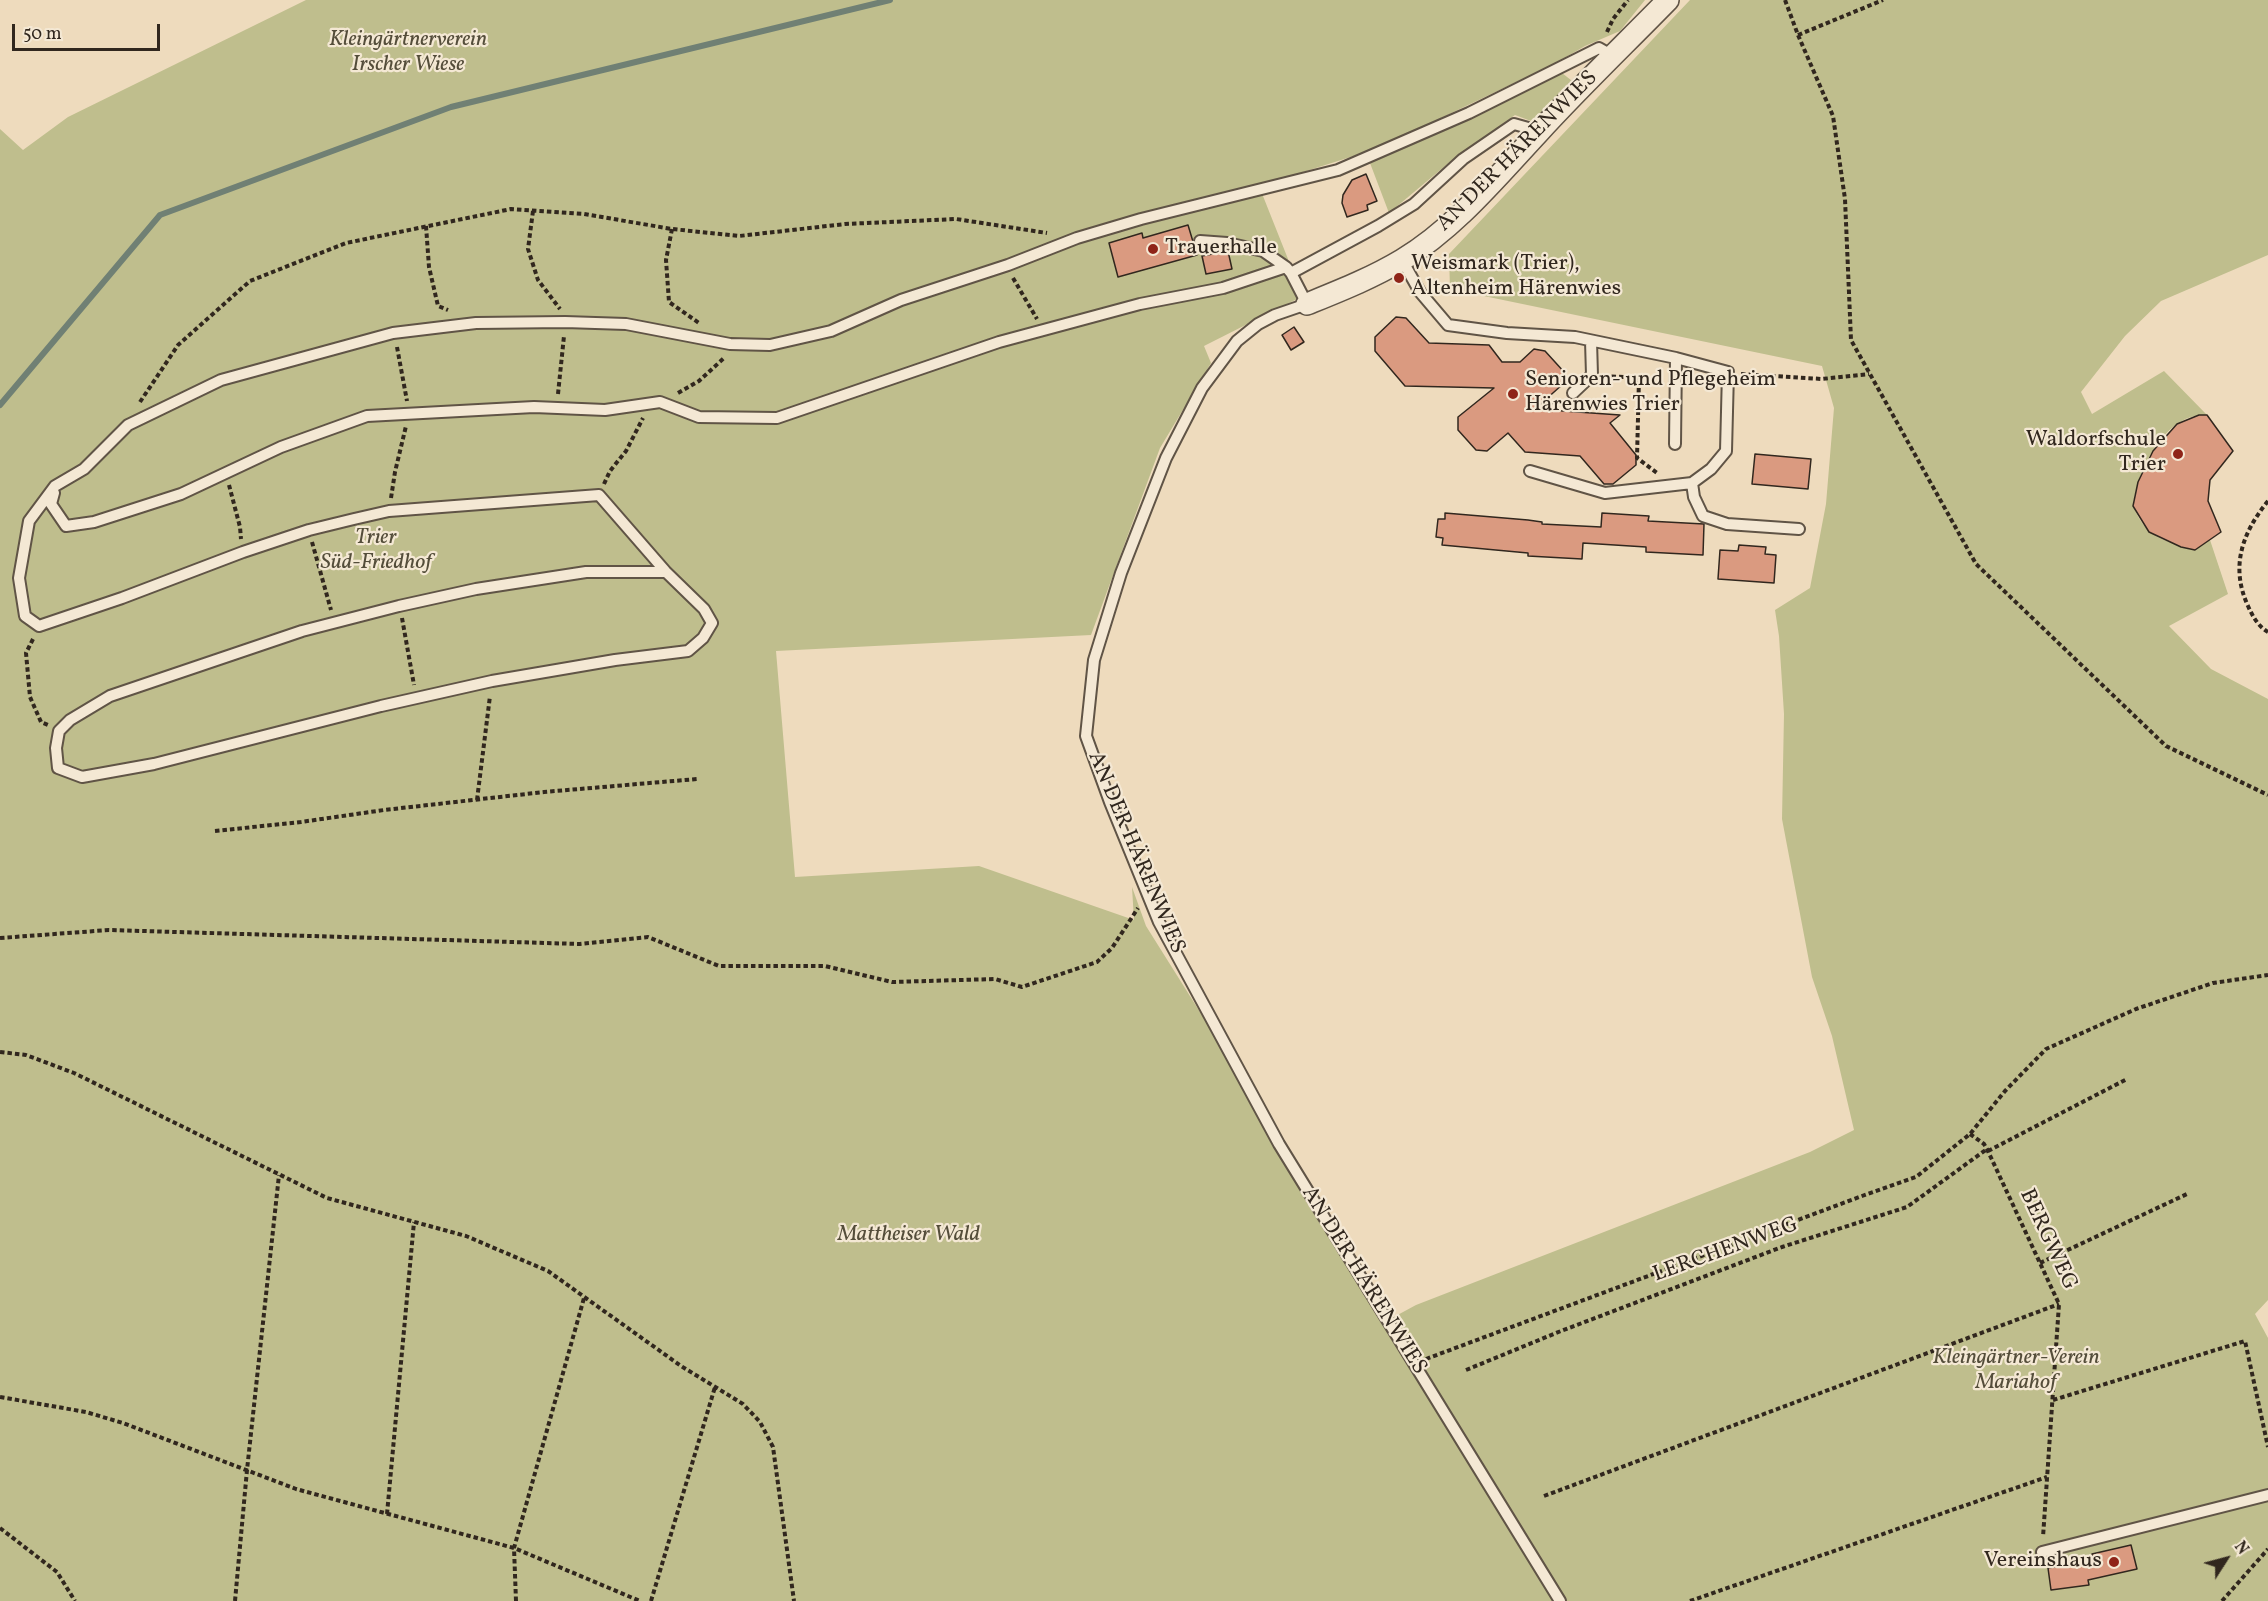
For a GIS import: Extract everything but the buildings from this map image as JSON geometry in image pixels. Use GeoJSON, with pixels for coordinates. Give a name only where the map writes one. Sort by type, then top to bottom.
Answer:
{"type":"FeatureCollection","features":[{"type":"Feature","properties":{"kind":"street","name":"AN DER HÄRENWIES"},"geometry":{"type":"LineString","coordinates":[[1307,304],[1364,280],[1402,260],[1432,238],[1489,186],[1606,52],[1668,0]]}},
{"type":"Feature","properties":{"kind":"lane"},"geometry":{"type":"LineString","coordinates":[[666,572],[586,572],[476,589],[399,606],[302,632],[110,696],[70,720],[59,731],[56,748],[58,768],[82,777],[154,764],[381,706],[492,681],[615,660],[688,651],[703,638],[712,623],[704,609],[666,572],[599,495],[389,511],[309,530],[39,626],[25,616],[19,578],[29,521],[55,486],[84,469],[128,425],[221,380],[393,333],[476,323],[626,324],[730,344],[770,345],[831,331],[901,300],[1008,265],[1077,238],[1141,219],[1338,170],[1606,52]]}},
{"type":"Feature","properties":{"kind":"lane"},"geometry":{"type":"LineString","coordinates":[[55,486],[51,504],[66,526],[94,522],[181,494],[281,447],[367,416],[534,407],[605,410],[660,402],[699,417],[777,418],[999,342],[1140,304],[1223,288],[1288,270],[1378,226],[1414,204],[1463,159],[1514,124],[1539,131]]}},
{"type":"Feature","properties":{"kind":"lane"},"geometry":{"type":"LineString","coordinates":[[1200,241],[1227,243],[1263,251],[1288,270],[1307,304]]}},
{"type":"Feature","properties":{"kind":"lane"},"geometry":{"type":"LineString","coordinates":[[1402,260],[1420,292],[1448,325],[1592,340],[1728,372],[1726,451],[1711,469],[1692,483],[1605,493],[1530,471]]}},
{"type":"Feature","properties":{"kind":"lane","name":"AN DER HÄRENWIES"},"geometry":{"type":"LineString","coordinates":[[1307,304],[1258,324],[1237,340],[1202,388],[1166,458],[1121,573],[1094,660],[1086,736],[1159,922],[1279,1144],[1560,1601]]}},
{"type":"Feature","properties":{"kind":"lane"},"geometry":{"type":"LineString","coordinates":[[1573,393],[1592,375],[1592,340]]}},
{"type":"Feature","properties":{"kind":"lane"},"geometry":{"type":"LineString","coordinates":[[1675,444],[1676,358]]}},
{"type":"Feature","properties":{"kind":"lane"},"geometry":{"type":"LineString","coordinates":[[1692,483],[1694,497],[1703,516],[1727,524],[1798,529]]}},
{"type":"Feature","properties":{"kind":"lane"},"geometry":{"type":"LineString","coordinates":[[2042,1552],[2268,1495]]}},
{"type":"Feature","properties":{"kind":"path"},"geometry":{"type":"LineString","coordinates":[[1606,52],[1613,19],[1628,0]]}},
{"type":"Feature","properties":{"kind":"path"},"geometry":{"type":"LineString","coordinates":[[1785,0],[1833,116],[1845,199],[1851,340],[1976,564],[2166,746],[2268,795]]}},
{"type":"Feature","properties":{"kind":"path"},"geometry":{"type":"LineString","coordinates":[[1798,35],[1883,0]]}},
{"type":"Feature","properties":{"kind":"path"},"geometry":{"type":"LineString","coordinates":[[128,425],[140,401],[178,345],[250,281],[346,243],[511,209],[584,214],[672,230],[739,236],[845,224],[956,219],[1077,238]]}},
{"type":"Feature","properties":{"kind":"path"},"geometry":{"type":"LineString","coordinates":[[533,211],[528,249],[538,280],[564,314],[558,381]]}},
{"type":"Feature","properties":{"kind":"path"},"geometry":{"type":"LineString","coordinates":[[426,226],[429,267],[438,306],[476,323]]}},
{"type":"Feature","properties":{"kind":"path"},"geometry":{"type":"LineString","coordinates":[[672,230],[666,260],[669,302],[704,326]]}},
{"type":"Feature","properties":{"kind":"path"},"geometry":{"type":"LineString","coordinates":[[1017,287],[1043,330]]}},
{"type":"Feature","properties":{"kind":"path"},"geometry":{"type":"LineString","coordinates":[[599,495],[610,471],[626,451],[642,420],[660,402],[699,381],[725,356],[730,344]]}},
{"type":"Feature","properties":{"kind":"path"},"geometry":{"type":"LineString","coordinates":[[401,360],[409,413]]}},
{"type":"Feature","properties":{"kind":"path"},"geometry":{"type":"LineString","coordinates":[[1728,372],[1822,379],[1869,374]]}},
{"type":"Feature","properties":{"kind":"path"},"geometry":{"type":"LineString","coordinates":[[1592,375],[1639,378],[1637,458]]}},
{"type":"Feature","properties":{"kind":"path"},"geometry":{"type":"LineString","coordinates":[[389,511],[405,429]]}},
{"type":"Feature","properties":{"kind":"path"},"geometry":{"type":"LineString","coordinates":[[225,473],[240,527]]}},
{"type":"Feature","properties":{"kind":"path"},"geometry":{"type":"LineString","coordinates":[[2268,501],[2258,513],[2243,543],[2238,576],[2254,620],[2268,632]]}},
{"type":"Feature","properties":{"kind":"path"},"geometry":{"type":"LineString","coordinates":[[309,530],[327,595]]}},
{"type":"Feature","properties":{"kind":"path"},"geometry":{"type":"LineString","coordinates":[[399,606],[413,669]]}},
{"type":"Feature","properties":{"kind":"path"},"geometry":{"type":"LineString","coordinates":[[39,626],[26,653],[30,697],[41,722],[59,731]]}},
{"type":"Feature","properties":{"kind":"path"},"geometry":{"type":"LineString","coordinates":[[477,800],[492,681]]}},
{"type":"Feature","properties":{"kind":"path"},"geometry":{"type":"LineString","coordinates":[[215,831],[477,800],[698,780]]}},
{"type":"Feature","properties":{"kind":"path"},"geometry":{"type":"LineString","coordinates":[[0,938],[109,930],[580,944],[648,937],[719,966],[825,966],[892,982],[995,979],[1022,987],[1097,962],[1112,948],[1148,892]]}},
{"type":"Feature","properties":{"kind":"path"},"geometry":{"type":"LineString","coordinates":[[1414,1364],[1916,1177],[1970,1134],[2005,1091],[2046,1049],[2136,1009],[2214,983],[2268,975]]}},
{"type":"Feature","properties":{"kind":"path"},"geometry":{"type":"LineString","coordinates":[[0,1052],[26,1055],[74,1073],[327,1198],[466,1236],[548,1271],[672,1359],[743,1404],[760,1422],[773,1447],[794,1601]]}},
{"type":"Feature","properties":{"kind":"path","name":"LERCHENWEG"},"geometry":{"type":"LineString","coordinates":[[1466,1370],[1561,1331],[1782,1247],[1907,1207],[1987,1150],[2127,1079]]}},
{"type":"Feature","properties":{"kind":"path","name":"BERGWEG"},"geometry":{"type":"LineString","coordinates":[[1970,1134],[1984,1144],[2060,1304],[2042,1552]]}},
{"type":"Feature","properties":{"kind":"path"},"geometry":{"type":"LineString","coordinates":[[235,1601],[279,1175]]}},
{"type":"Feature","properties":{"kind":"path"},"geometry":{"type":"LineString","coordinates":[[2040,1263],[2187,1194]]}},
{"type":"Feature","properties":{"kind":"path"},"geometry":{"type":"LineString","coordinates":[[387,1514],[414,1222]]}},
{"type":"Feature","properties":{"kind":"path"},"geometry":{"type":"LineString","coordinates":[[516,1601],[513,1548],[584,1298]]}},
{"type":"Feature","properties":{"kind":"path"},"geometry":{"type":"LineString","coordinates":[[1544,1496],[2060,1304]]}},
{"type":"Feature","properties":{"kind":"path"},"geometry":{"type":"LineString","coordinates":[[2053,1400],[2245,1341],[2268,1447]]}},
{"type":"Feature","properties":{"kind":"path"},"geometry":{"type":"LineString","coordinates":[[651,1601],[715,1387]]}},
{"type":"Feature","properties":{"kind":"path"},"geometry":{"type":"LineString","coordinates":[[0,1397],[86,1412],[123,1423],[296,1489],[513,1548],[640,1601]]}},
{"type":"Feature","properties":{"kind":"path"},"geometry":{"type":"LineString","coordinates":[[1690,1601],[2048,1477]]}},
{"type":"Feature","properties":{"kind":"path"},"geometry":{"type":"LineString","coordinates":[[0,1528],[57,1572],[75,1601]]}},
{"type":"Feature","properties":{"kind":"path"},"geometry":{"type":"LineString","coordinates":[[2222,1601],[2268,1549]]}},
{"type":"Feature","properties":{"kind":"green space"},"geometry":{"type":"Polygon","coordinates":[[[306,0],[1645,0],[1620,31],[1585,46],[1554,64],[1379,148],[1259,186],[1288,259],[1297,299],[1204,346],[1211,363],[1160,448],[1091,635],[776,651],[795,877],[979,866],[1134,920],[1132,887],[1146,926],[1392,1318],[1416,1305],[1810,1152],[1854,1130],[1832,1036],[1812,977],[1782,819],[1784,714],[1775,610],[1810,588],[1826,504],[1834,408],[1822,366],[1450,289],[1449,254],[1690,0],[2268,0],[2268,255],[2161,301],[2125,336],[2081,392],[2092,414],[2164,371],[2207,415],[2192,417],[2178,423],[2166,433],[2147,461],[2140,477],[2133,506],[2138,517],[2150,532],[2165,540],[2194,549],[2210,540],[2228,594],[2169,626],[2211,669],[2268,699],[2268,1300],[2255,1314],[2268,1338],[2268,1601],[0,1601],[0,129],[23,150],[68,117],[306,0]]]}},
{"type":"Feature","properties":{"kind":"green space"},"geometry":{"type":"Polygon","coordinates":[[[1562,73],[1576,84],[1539,124],[1515,115],[1457,156],[1389,213],[1370,163],[1562,73]]]}},
{"type":"Feature","properties":{"kind":"waterway"},"geometry":{"type":"LineString","coordinates":[[0,405],[160,215],[451,107],[890,0]]}},
{"type":"Feature","properties":{"kind":"place","name":"Trauerhalle"},"geometry":{"type":"Point","coordinates":[1153,249]}},
{"type":"Feature","properties":{"kind":"place","name":"Weismark (Trier), Altenheim Härenwies"},"geometry":{"type":"Point","coordinates":[1399,278]}},
{"type":"Feature","properties":{"kind":"place","name":"Senioren- und Pflegeheim Härenwies Trier"},"geometry":{"type":"Point","coordinates":[1513,394]}},
{"type":"Feature","properties":{"kind":"place","name":"Waldorfschule Trier"},"geometry":{"type":"Point","coordinates":[2178,454]}},
{"type":"Feature","properties":{"kind":"place","name":"Vereinshaus"},"geometry":{"type":"Point","coordinates":[2114,1562]}},
{"type":"Feature","properties":{"kind":"park label","name":"Kleingärtnerverein Irscher Wiese"},"geometry":{"type":"Point","coordinates":[408,54]}},
{"type":"Feature","properties":{"kind":"park label","name":"Trier Süd-Friedhof"},"geometry":{"type":"Point","coordinates":[376,552]}},
{"type":"Feature","properties":{"kind":"park label","name":"Mattheiser Wald"},"geometry":{"type":"Point","coordinates":[909,1236]}},
{"type":"Feature","properties":{"kind":"park label","name":"Kleingärtner-Verein Mariahof"},"geometry":{"type":"Point","coordinates":[2016,1372]}}]}
